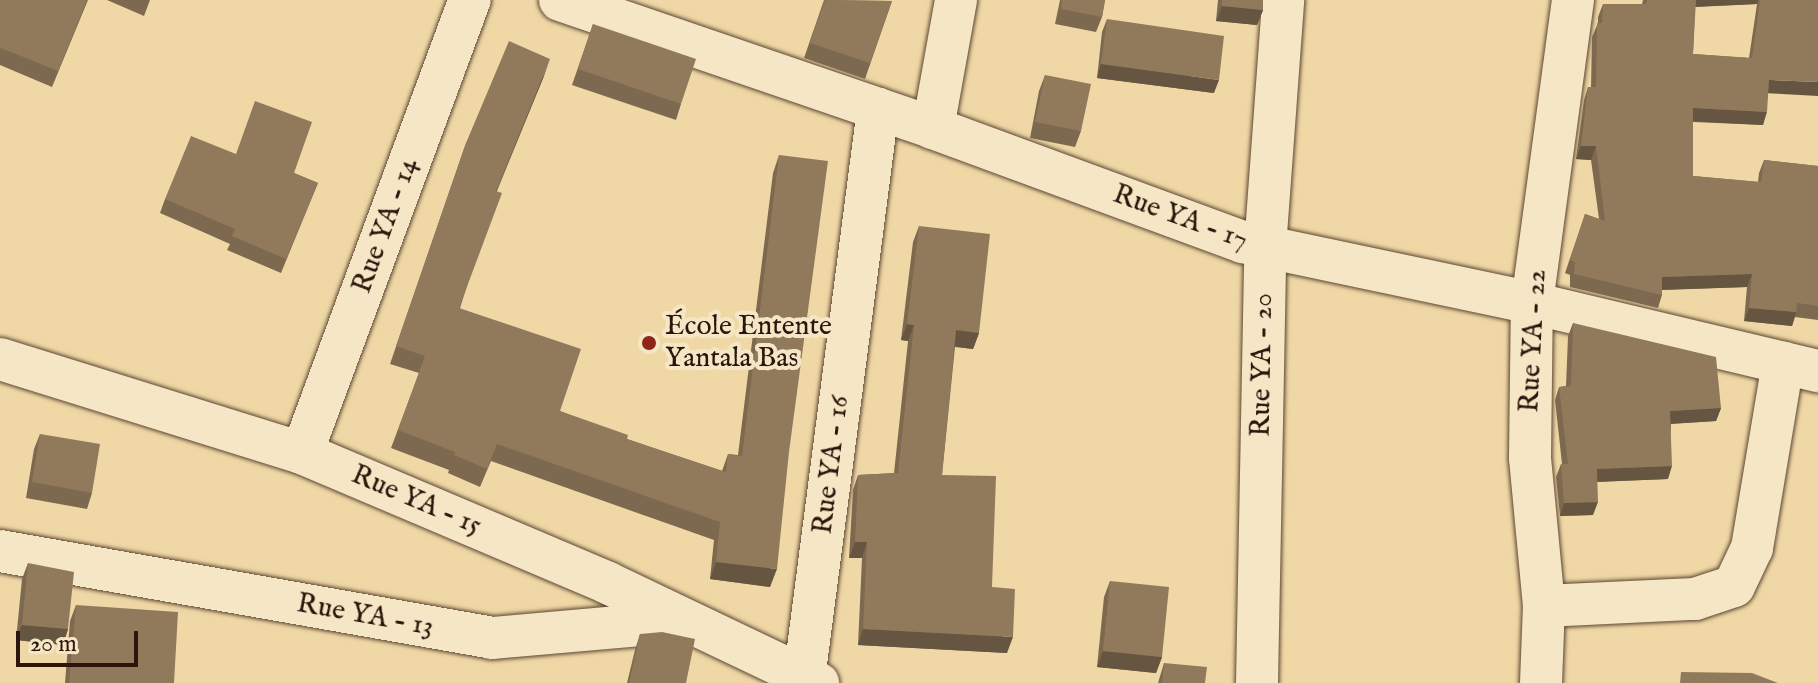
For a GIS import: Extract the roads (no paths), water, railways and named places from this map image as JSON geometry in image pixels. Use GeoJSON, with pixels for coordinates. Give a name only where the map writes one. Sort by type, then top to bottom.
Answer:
{"type":"FeatureCollection","features":[{"type":"Feature","properties":{"kind":"street","name":"Rue YA - 14"},"geometry":{"type":"LineString","coordinates":[[302,453],[470,0]]}},
{"type":"Feature","properties":{"kind":"street","name":"Rue YA - 17"},"geometry":{"type":"LineString","coordinates":[[560,0],[933,128],[1265,248],[1532,303],[1800,367]]}},
{"type":"Feature","properties":{"kind":"street"},"geometry":{"type":"LineString","coordinates":[[933,128],[956,0]]}},
{"type":"Feature","properties":{"kind":"street","name":"Rue YA - 20"},"geometry":{"type":"LineString","coordinates":[[1257,683],[1265,248],[1283,0]]}},
{"type":"Feature","properties":{"kind":"street","name":"Rue YA - 22"},"geometry":{"type":"LineString","coordinates":[[1541,683],[1544,606],[1530,458],[1532,303],[1573,0]]}},
{"type":"Feature","properties":{"kind":"street","name":"Rue YA - 16"},"geometry":{"type":"LineString","coordinates":[[811,681],[878,109]]}},
{"type":"Feature","properties":{"kind":"street","name":"Rue YA - 15"},"geometry":{"type":"LineString","coordinates":[[0,359],[302,453],[608,583],[811,681]]}},
{"type":"Feature","properties":{"kind":"street"},"geometry":{"type":"LineString","coordinates":[[1544,606],[1695,599],[1734,586],[1752,548],[1800,367]]}},
{"type":"Feature","properties":{"kind":"street","name":"Rue YA - 13"},"geometry":{"type":"LineString","coordinates":[[0,551],[492,638],[685,621]]}},
{"type":"Feature","properties":{"kind":"place","name":"École Entente Yantala Bas"},"geometry":{"type":"Point","coordinates":[649,343]}}]}
